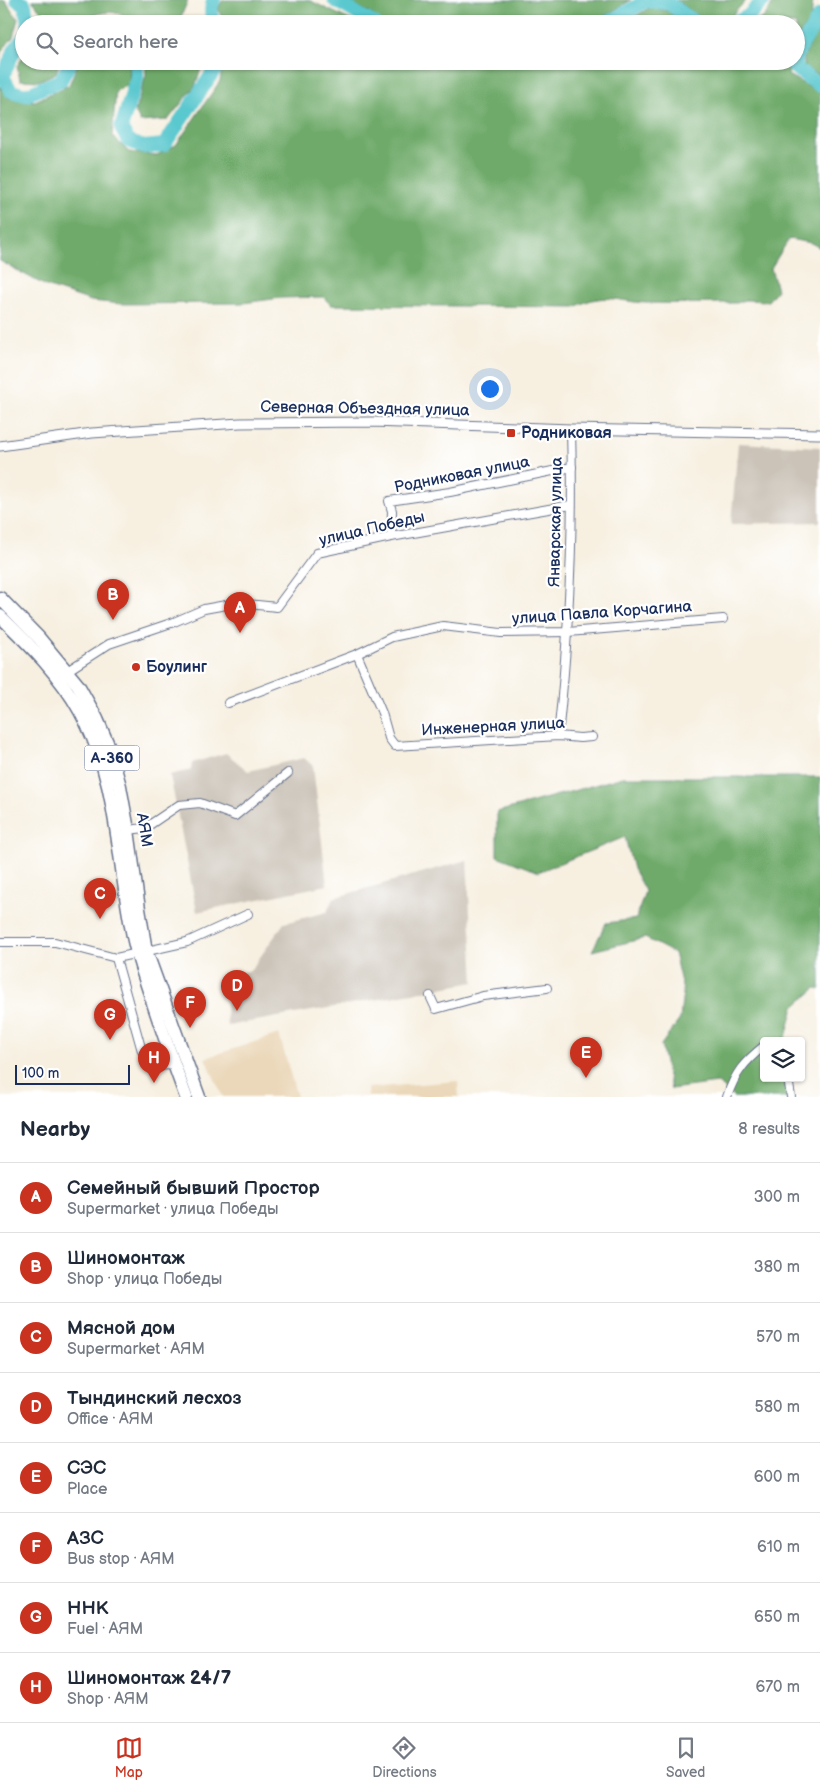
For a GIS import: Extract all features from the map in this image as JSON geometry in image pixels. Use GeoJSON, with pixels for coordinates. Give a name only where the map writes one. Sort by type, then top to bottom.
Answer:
{"type":"FeatureCollection","features":[{"type":"Feature","properties":{"kind":"highway","name":"АЯМ"},"geometry":{"type":"LineString","coordinates":[[0,598],[39,638],[67,671],[97,719],[109,747],[120,786],[128,830],[138,909],[141,952],[199,1097]]}},
{"type":"Feature","properties":{"kind":"highway","name":"АЯМ"},"geometry":{"type":"LineString","coordinates":[[0,616],[30,645],[63,685],[80,711],[97,749],[114,813],[124,888],[174,1064],[186,1097]]}},
{"type":"Feature","properties":{"kind":"street","name":"Северная Объездная улица"},"geometry":{"type":"LineString","coordinates":[[0,446],[92,433],[240,423],[372,422],[571,429],[820,434]]}},
{"type":"Feature","properties":{"kind":"street","name":"Январская улица"},"geometry":{"type":"LineString","coordinates":[[558,736],[568,632],[572,467],[571,429]]}},
{"type":"Feature","properties":{"kind":"street","name":"Родниковая улица"},"geometry":{"type":"LineString","coordinates":[[391,537],[392,511],[389,501],[450,492],[572,467]]}},
{"type":"Feature","properties":{"kind":"street","name":"улица Победы"},"geometry":{"type":"LineString","coordinates":[[67,671],[109,644],[174,622],[204,609],[237,603],[277,607],[317,554],[391,537],[571,505]]}},
{"type":"Feature","properties":{"kind":"street","name":"улица Павла Корчагина"},"geometry":{"type":"LineString","coordinates":[[228,703],[357,654],[392,637],[443,626],[501,633],[568,632],[723,619]]}},
{"type":"Feature","properties":{"kind":"street","name":"Инженерная улица"},"geometry":{"type":"LineString","coordinates":[[357,654],[382,713],[390,738],[395,746],[558,736],[592,737]]}},
{"type":"Feature","properties":{"kind":"street"},"geometry":{"type":"LineString","coordinates":[[128,830],[145,828],[179,805],[200,803],[235,816],[288,773]]}},
{"type":"Feature","properties":{"kind":"street"},"geometry":{"type":"LineString","coordinates":[[0,942],[55,942],[116,958],[186,942],[248,914]]}},
{"type":"Feature","properties":{"kind":"street"},"geometry":{"type":"LineString","coordinates":[[116,958],[142,1050],[152,1066],[174,1064]]}},
{"type":"Feature","properties":{"kind":"street"},"geometry":{"type":"LineString","coordinates":[[430,996],[436,1009],[483,996],[546,988]]}},
{"type":"Feature","properties":{"kind":"street"},"geometry":{"type":"LineString","coordinates":[[727,1097],[741,1066],[760,1049]]}},
{"type":"Feature","properties":{"kind":"street"},"geometry":{"type":"LineString","coordinates":[[789,1082],[791,1097]]}},
{"type":"Feature","properties":{"kind":"shaded area"},"geometry":{"type":"Polygon","coordinates":[[[738,443],[820,447],[820,522],[731,524],[738,443]]]}},
{"type":"Feature","properties":{"kind":"shaded area"},"geometry":{"type":"Polygon","coordinates":[[[226,753],[248,771],[304,758],[313,766],[327,885],[197,912],[170,775],[191,770],[192,763],[226,753]]]}},
{"type":"Feature","properties":{"kind":"shaded area"},"geometry":{"type":"Polygon","coordinates":[[[467,860],[474,982],[227,1026],[224,977],[251,970],[284,923],[327,912],[333,898],[467,860]]]}},
{"type":"Feature","properties":{"kind":"shaded area"},"geometry":{"type":"Polygon","coordinates":[[[279,1034],[297,1097],[223,1097],[205,1058],[279,1034]]]}},
{"type":"Feature","properties":{"kind":"shaded area"},"geometry":{"type":"Polygon","coordinates":[[[458,1081],[459,1097],[368,1097],[367,1088],[458,1081]]]}},
{"type":"Feature","properties":{"kind":"green space"},"geometry":{"type":"Polygon","coordinates":[[[0,0],[5,0],[15,15],[15,30],[13,37],[1,52],[0,59],[0,0]]]}},
{"type":"Feature","properties":{"kind":"green space"},"geometry":{"type":"Polygon","coordinates":[[[32,0],[188,0],[182,15],[121,15],[107,12],[96,15],[43,14],[32,0]]]}},
{"type":"Feature","properties":{"kind":"green space"},"geometry":{"type":"Polygon","coordinates":[[[223,0],[309,0],[340,15],[221,15],[218,8],[223,0]]]}},
{"type":"Feature","properties":{"kind":"green space"},"geometry":{"type":"Polygon","coordinates":[[[346,0],[631,0],[607,15],[372,14],[346,0]]]}},
{"type":"Feature","properties":{"kind":"green space"},"geometry":{"type":"Polygon","coordinates":[[[676,0],[746,0],[733,15],[697,15],[676,0]]]}},
{"type":"Feature","properties":{"kind":"green space"},"geometry":{"type":"Polygon","coordinates":[[[775,0],[813,0],[811,19],[805,27],[805,15],[765,15],[775,0]]]}},
{"type":"Feature","properties":{"kind":"green space"},"geometry":{"type":"Polygon","coordinates":[[[651,7],[668,11],[673,15],[637,15],[651,7]]]}},
{"type":"Feature","properties":{"kind":"green space"},"geometry":{"type":"Polygon","coordinates":[[[820,26],[820,76],[805,68],[805,54],[820,26]]]}},
{"type":"Feature","properties":{"kind":"green space"},"geometry":{"type":"Polygon","coordinates":[[[18,70],[57,70],[56,73],[39,81],[20,80],[18,70]]]}},
{"type":"Feature","properties":{"kind":"green space"},"geometry":{"type":"Polygon","coordinates":[[[75,70],[130,70],[129,84],[116,91],[112,136],[129,152],[157,155],[176,145],[220,81],[222,70],[789,70],[788,75],[820,93],[820,248],[811,243],[789,239],[771,268],[777,290],[768,301],[658,303],[603,298],[585,302],[575,307],[331,305],[323,297],[281,298],[243,303],[121,304],[91,301],[46,286],[0,261],[0,86],[9,98],[35,101],[69,85],[75,70]]]}},
{"type":"Feature","properties":{"kind":"green space"},"geometry":{"type":"Polygon","coordinates":[[[146,70],[201,70],[195,86],[168,120],[140,122],[135,111],[146,75],[146,70]]]}},
{"type":"Feature","properties":{"kind":"green space"},"geometry":{"type":"Polygon","coordinates":[[[623,777],[820,777],[820,990],[816,988],[794,1007],[786,1037],[760,1037],[760,1082],[786,1082],[788,1097],[733,1097],[718,1083],[671,1089],[661,1045],[680,1019],[683,991],[674,953],[645,938],[592,951],[606,923],[636,919],[645,891],[633,869],[625,837],[538,872],[497,856],[497,812],[623,777]]]}},
{"type":"Feature","properties":{"kind":"waterway"},"geometry":{"type":"LineString","coordinates":[[17,0],[25,5],[27,15]]}},
{"type":"Feature","properties":{"kind":"waterway"},"geometry":{"type":"LineString","coordinates":[[212,15],[214,0]]}},
{"type":"Feature","properties":{"kind":"waterway"},"geometry":{"type":"LineString","coordinates":[[334,0],[360,15]]}},
{"type":"Feature","properties":{"kind":"waterway"},"geometry":{"type":"LineString","coordinates":[[749,15],[764,0]]}},
{"type":"Feature","properties":{"kind":"waterway"},"geometry":{"type":"LineString","coordinates":[[621,15],[646,1],[668,3],[685,15]]}},
{"type":"Feature","properties":{"kind":"waterway"},"geometry":{"type":"LineString","coordinates":[[805,40],[820,15]]}},
{"type":"Feature","properties":{"kind":"waterway"},"geometry":{"type":"LineString","coordinates":[[15,49],[3,76],[11,91],[26,95],[61,80],[66,70]]}},
{"type":"Feature","properties":{"kind":"waterway"},"geometry":{"type":"LineString","coordinates":[[137,70],[137,77],[121,128],[128,141],[144,147],[164,145],[215,70]]}},
{"type":"Feature","properties":{"kind":"waterway"},"geometry":{"type":"LineString","coordinates":[[798,70],[820,86]]}},
{"type":"Feature","properties":{"kind":"place","name":"Родниковая"},"geometry":{"type":"Point","coordinates":[511,433]}},
{"type":"Feature","properties":{"kind":"place","name":"Шиномонтаж"},"geometry":{"type":"Point","coordinates":[113,620]}},
{"type":"Feature","properties":{"kind":"place","name":"Семейный бывший Простор"},"geometry":{"type":"Point","coordinates":[240,633]}},
{"type":"Feature","properties":{"kind":"place","name":"Боулинг"},"geometry":{"type":"Point","coordinates":[136,667]}},
{"type":"Feature","properties":{"kind":"place","name":"Мясной дом"},"geometry":{"type":"Point","coordinates":[100,919]}},
{"type":"Feature","properties":{"kind":"place","name":"Тындинский лесхоз"},"geometry":{"type":"Point","coordinates":[237,1011]}},
{"type":"Feature","properties":{"kind":"place","name":"АЗС"},"geometry":{"type":"Point","coordinates":[190,1028]}},
{"type":"Feature","properties":{"kind":"place","name":"ННК"},"geometry":{"type":"Point","coordinates":[110,1040]}},
{"type":"Feature","properties":{"kind":"place","name":"СЭС"},"geometry":{"type":"Point","coordinates":[586,1078]}},
{"type":"Feature","properties":{"kind":"place","name":"Шиномонтаж 24/7"},"geometry":{"type":"Point","coordinates":[154,1083]}}]}
